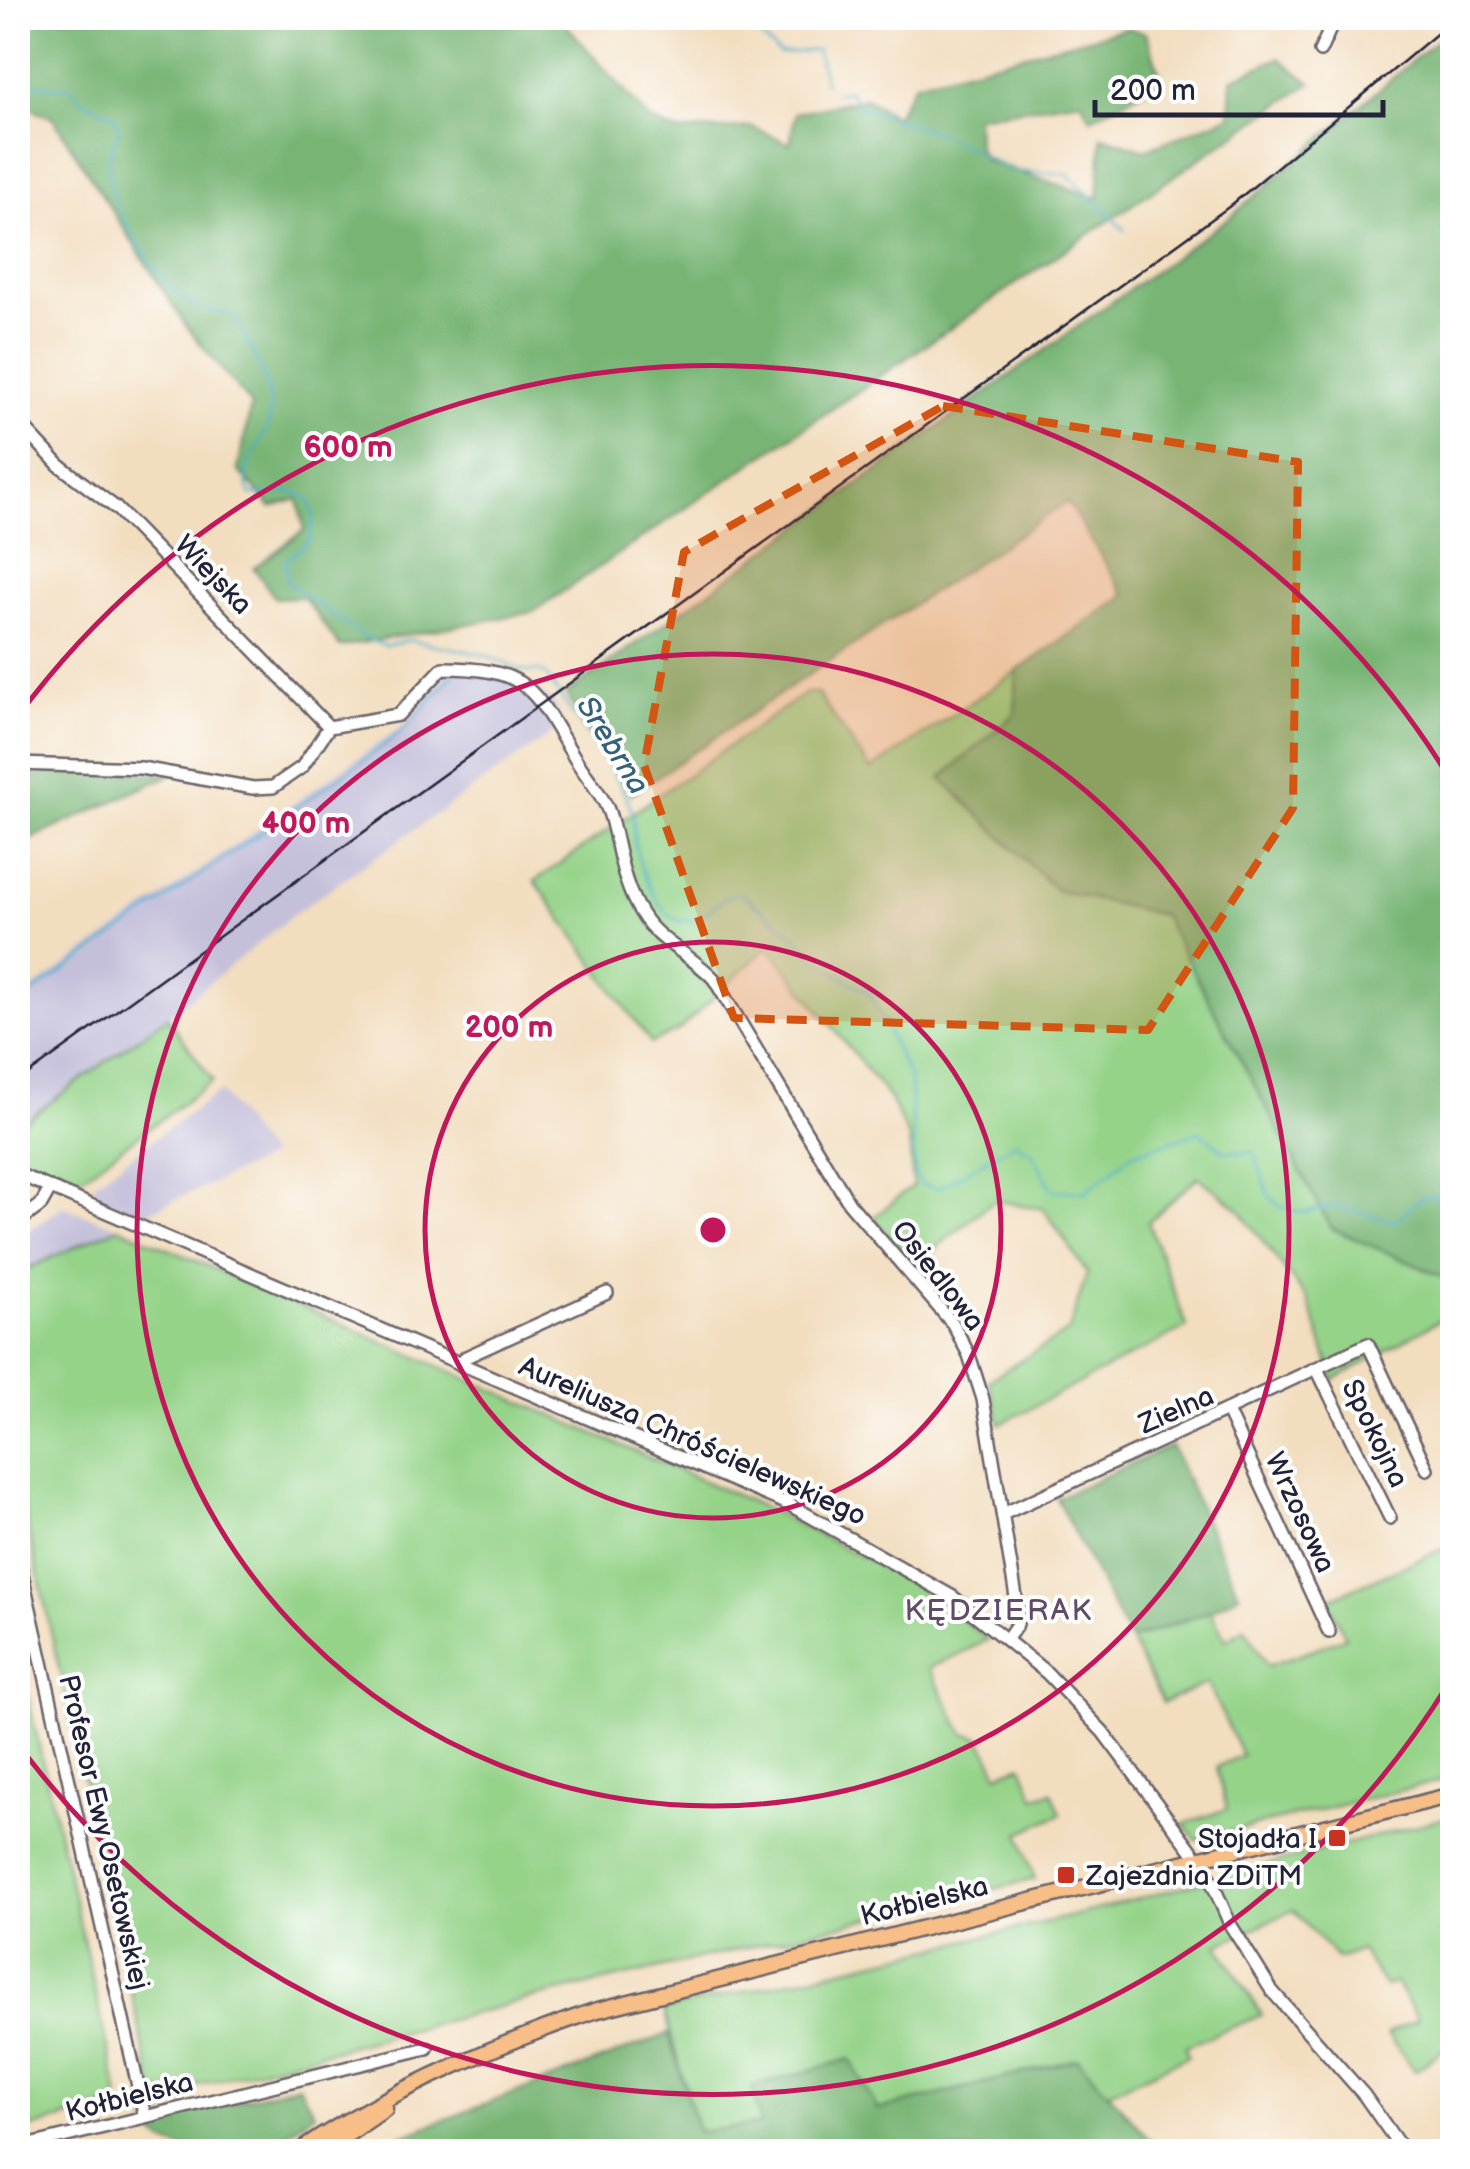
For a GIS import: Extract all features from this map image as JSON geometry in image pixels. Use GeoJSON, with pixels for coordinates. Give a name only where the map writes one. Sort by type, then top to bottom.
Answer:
{"type":"FeatureCollection","features":[{"type":"Feature","properties":{"kind":"main road","name":"Kołbielska"},"geometry":{"type":"LineString","coordinates":[[418,2086],[510,2042],[616,2004],[1452,1795]]}},
{"type":"Feature","properties":{"kind":"main road"},"geometry":{"type":"LineString","coordinates":[[298,2152],[360,2114],[418,2086]]}},
{"type":"Feature","properties":{"kind":"main road"},"geometry":{"type":"LineString","coordinates":[[322,2152],[418,2086]]}},
{"type":"Feature","properties":{"kind":"street"},"geometry":{"type":"LineString","coordinates":[[1320,51],[1336,18]]}},
{"type":"Feature","properties":{"kind":"street","name":"Wiejska"},"geometry":{"type":"LineString","coordinates":[[18,422],[59,465],[116,508],[328,727]]}},
{"type":"Feature","properties":{"kind":"street","name":"Osiedlowa"},"geometry":{"type":"LineString","coordinates":[[328,727],[385,720],[409,706],[443,668],[506,676],[536,693],[608,810],[620,869],[640,912],[650,926],[714,979],[849,1203],[953,1324],[969,1355],[982,1399],[1018,1618],[1007,1640]]}},
{"type":"Feature","properties":{"kind":"street"},"geometry":{"type":"LineString","coordinates":[[18,764],[141,768],[253,788],[274,787],[302,767],[328,727]]}},
{"type":"Feature","properties":{"kind":"street","name":"Aureliusza Chróścielewskiego"},"geometry":{"type":"LineString","coordinates":[[18,1174],[686,1458],[831,1526],[953,1598],[1007,1640],[1090,1716],[1198,1858],[1230,1924],[1272,1991],[1364,2095],[1404,2152]]}},
{"type":"Feature","properties":{"kind":"street"},"geometry":{"type":"LineString","coordinates":[[18,1222],[41,1205],[50,1189]]}},
{"type":"Feature","properties":{"kind":"street","name":"Aureliusza Chróścielewskiego"},"geometry":{"type":"LineString","coordinates":[[461,1364],[466,1357],[607,1293]]}},
{"type":"Feature","properties":{"kind":"street","name":"Zielna"},"geometry":{"type":"LineString","coordinates":[[1003,1514],[1228,1413],[1368,1344],[1427,1469]]}},
{"type":"Feature","properties":{"kind":"street","name":"Spokojna"},"geometry":{"type":"LineString","coordinates":[[1318,1371],[1390,1518]]}},
{"type":"Feature","properties":{"kind":"street","name":"Wrzosowa"},"geometry":{"type":"LineString","coordinates":[[1228,1413],[1328,1632]]}},
{"type":"Feature","properties":{"kind":"street","name":"Profesor Ewy Osetowskiej"},"geometry":{"type":"LineString","coordinates":[[18,1556],[145,2118]]}},
{"type":"Feature","properties":{"kind":"street","name":"Kołbielska"},"geometry":{"type":"LineString","coordinates":[[18,2148],[427,2048]]}},
{"type":"Feature","properties":{"kind":"highlighted area"},"geometry":{"type":"Polygon","coordinates":[[[943,406],[1298,462],[1293,808],[1148,1030],[734,1018],[644,765],[684,552],[943,406]]]}},
{"type":"Feature","properties":{"kind":"shaded area"},"geometry":{"type":"Polygon","coordinates":[[[457,660],[518,677],[554,703],[563,726],[298,911],[167,1017],[18,1126],[18,999],[404,725],[457,660]]]}},
{"type":"Feature","properties":{"kind":"shaded area"},"geometry":{"type":"Polygon","coordinates":[[[220,1091],[270,1157],[142,1215],[100,1197],[93,1184],[220,1091]]]}},
{"type":"Feature","properties":{"kind":"shaded area"},"geometry":{"type":"Polygon","coordinates":[[[63,1206],[118,1227],[18,1273],[18,1239],[63,1206]]]}},
{"type":"Feature","properties":{"kind":"green space"},"geometry":{"type":"Polygon","coordinates":[[[18,18],[560,18],[651,121],[677,132],[752,127],[790,144],[795,113],[866,98],[895,117],[915,83],[1127,28],[1146,33],[1162,81],[1091,118],[1081,100],[976,116],[977,146],[985,160],[1098,198],[1102,136],[1145,150],[1230,116],[1232,79],[1279,58],[1311,83],[533,612],[340,647],[303,597],[275,598],[254,568],[304,530],[298,499],[271,507],[238,470],[251,405],[186,326],[53,118],[18,103],[18,18]]]}},
{"type":"Feature","properties":{"kind":"green space"},"geometry":{"type":"Polygon","coordinates":[[[1452,27],[1452,1281],[1331,1228],[1163,915],[1056,890],[941,778],[1015,714],[1017,671],[1125,595],[1067,502],[631,794],[566,694],[1229,218],[1452,27]]]}},
{"type":"Feature","properties":{"kind":"green space"},"geometry":{"type":"Polygon","coordinates":[[[1017,671],[1015,714],[941,778],[1056,890],[1163,915],[1331,1228],[1452,1281],[1452,1313],[1334,1380],[1308,1300],[1237,1207],[1198,1177],[1148,1222],[1187,1327],[1000,1424],[989,1380],[1069,1331],[1087,1273],[1044,1209],[994,1200],[915,1265],[873,1218],[913,1186],[909,1138],[890,1099],[768,946],[679,1030],[651,1043],[535,881],[806,693],[817,693],[871,770],[1017,671]]]}},
{"type":"Feature","properties":{"kind":"green space"},"geometry":{"type":"Polygon","coordinates":[[[51,769],[172,774],[18,845],[18,786],[51,769]]]}},
{"type":"Feature","properties":{"kind":"green space"},"geometry":{"type":"Polygon","coordinates":[[[167,1017],[213,1081],[80,1178],[55,1175],[18,1159],[18,1126],[167,1017]]]}},
{"type":"Feature","properties":{"kind":"green space"},"geometry":{"type":"Polygon","coordinates":[[[118,1227],[770,1510],[920,1587],[988,1640],[929,1668],[964,1734],[980,1737],[998,1774],[1022,1765],[1035,1797],[1052,1792],[1061,1814],[1019,1833],[1035,1879],[529,1999],[164,2094],[153,2089],[18,1484],[18,1273],[118,1227]]]}},
{"type":"Feature","properties":{"kind":"green space"},"geometry":{"type":"Polygon","coordinates":[[[1171,1446],[1239,1594],[1210,1611],[1130,1640],[1056,1498],[1171,1446]]]}},
{"type":"Feature","properties":{"kind":"green space"},"geometry":{"type":"Polygon","coordinates":[[[1452,1545],[1452,1778],[1196,1840],[1184,1824],[1227,1809],[1217,1767],[1242,1755],[1207,1683],[1163,1703],[1130,1640],[1210,1611],[1226,1640],[1245,1628],[1268,1666],[1346,1637],[1327,1600],[1452,1545]]]}},
{"type":"Feature","properties":{"kind":"green space"},"geometry":{"type":"Polygon","coordinates":[[[18,1654],[119,2096],[113,2104],[18,2132],[18,1654]]]}},
{"type":"Feature","properties":{"kind":"green space"},"geometry":{"type":"Polygon","coordinates":[[[1452,1816],[1452,2055],[1447,2047],[1415,2071],[1387,2034],[1418,2019],[1396,1982],[1385,1986],[1361,1950],[1338,1959],[1293,1910],[1218,1945],[1262,2015],[1186,2046],[1188,2056],[1107,2093],[1077,2059],[877,2111],[698,2132],[664,2010],[1072,1916],[1452,1816]]]}},
{"type":"Feature","properties":{"kind":"green space"},"geometry":{"type":"Polygon","coordinates":[[[669,2034],[698,2132],[761,2124],[752,2087],[850,2059],[878,2110],[1078,2059],[1160,2151],[363,2151],[669,2034]]]}},
{"type":"Feature","properties":{"kind":"green space"},"geometry":{"type":"Polygon","coordinates":[[[299,2085],[314,2113],[286,2134],[254,2150],[211,2153],[178,2147],[163,2141],[147,2123],[299,2085]]]}},
{"type":"Feature","properties":{"kind":"waterway"},"geometry":{"type":"LineString","coordinates":[[739,18],[780,54],[817,50],[825,83]]}},
{"type":"Feature","properties":{"kind":"waterway","name":"Srebrna"},"geometry":{"type":"LineString","coordinates":[[18,75],[35,84],[71,88],[80,99],[114,115],[119,131],[113,143],[109,177],[130,231],[152,265],[187,301],[203,309],[232,314],[253,352],[265,381],[270,410],[268,424],[248,466],[251,495],[294,492],[307,497],[314,514],[309,541],[286,561],[287,582],[365,638],[385,646],[410,640],[486,655],[522,671],[544,672],[623,790],[649,886],[672,917],[689,921],[725,898],[741,893],[793,934],[817,960],[870,994],[910,1079],[915,1173],[921,1185],[939,1188],[1015,1142],[1032,1152],[1052,1190],[1085,1192],[1133,1153],[1200,1132],[1224,1151],[1255,1153],[1268,1195],[1281,1207],[1301,1213],[1337,1206],[1394,1222],[1422,1197],[1434,1196],[1452,1212]]}},
{"type":"Feature","properties":{"kind":"waterway"},"geometry":{"type":"LineString","coordinates":[[834,93],[849,91],[862,108],[940,133],[1012,171],[1068,174],[1125,230]]}},
{"type":"Feature","properties":{"kind":"waterway"},"geometry":{"type":"LineString","coordinates":[[18,1003],[378,750],[403,730],[454,674]]}},
{"type":"Feature","properties":{"kind":"waterway","name":"Srebrna"},"geometry":{"type":"LineString","coordinates":[[1452,1247],[1442,1280],[1452,1291]]}},
{"type":"Feature","properties":{"kind":"railway"},"geometry":{"type":"LineString","coordinates":[[18,1082],[1230,206],[1452,21]]}},
{"type":"Feature","properties":{"kind":"place","name":"Stojadła I"},"geometry":{"type":"Point","coordinates":[1337,1838]}},
{"type":"Feature","properties":{"kind":"place","name":"Zajezdnia ZDiTM"},"geometry":{"type":"Point","coordinates":[1066,1875]}},
{"type":"Feature","properties":{"kind":"district","name":"KĘDZIERAK"},"geometry":{"type":"Point","coordinates":[999,1610]}}]}
